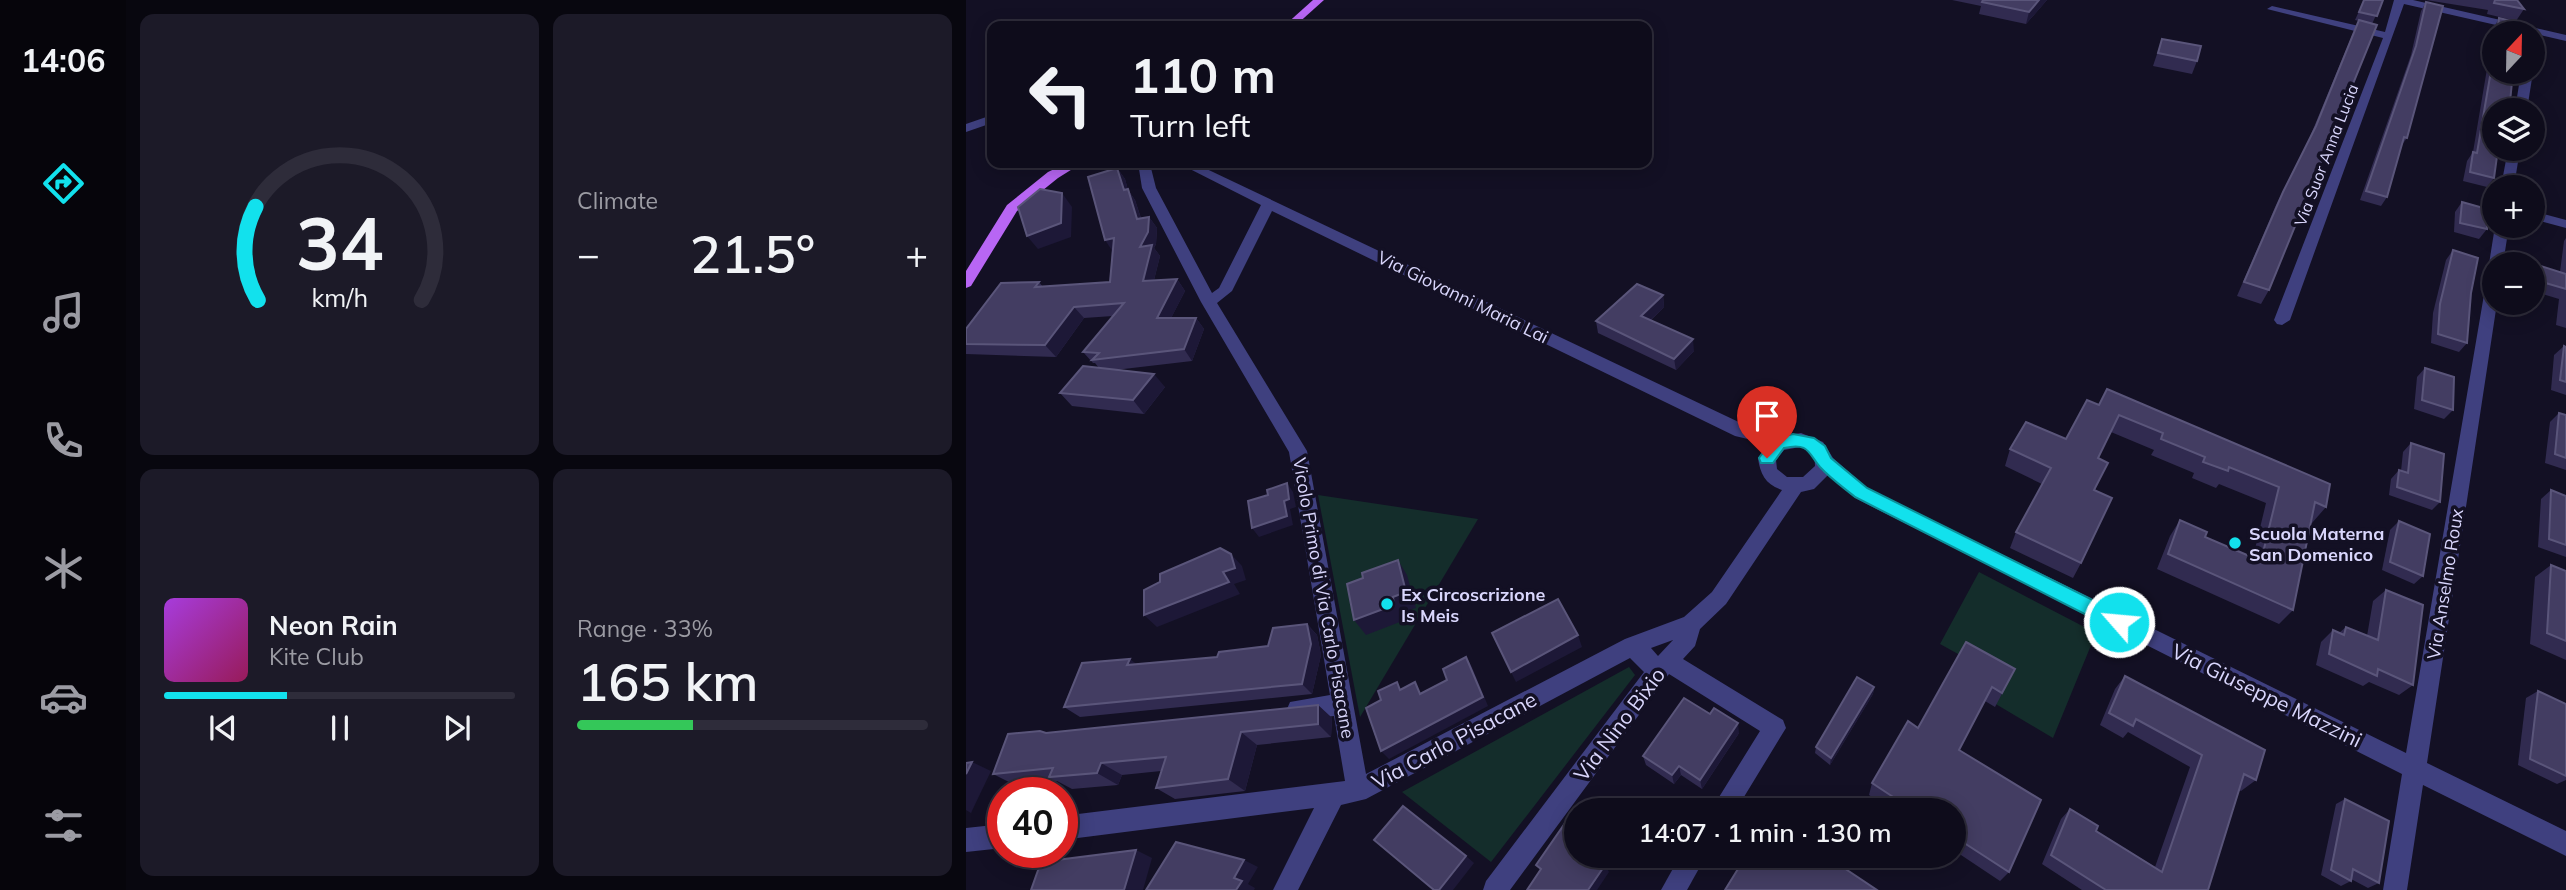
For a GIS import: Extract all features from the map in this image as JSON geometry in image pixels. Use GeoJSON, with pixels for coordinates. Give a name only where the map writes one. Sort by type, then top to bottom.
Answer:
{"type":"FeatureCollection","features":[{"type":"Feature","properties":{"kind":"main road"},"geometry":{"type":"LineString","coordinates":[[1295,21],[1320,0]]}},
{"type":"Feature","properties":{"kind":"main road"},"geometry":{"type":"LineString","coordinates":[[966,283],[1012,208],[1053,175],[1066,168]]}},
{"type":"Feature","properties":{"kind":"street"},"geometry":{"type":"LineString","coordinates":[[2399,0],[2482,21]]}},
{"type":"Feature","properties":{"kind":"street","name":"Via Suor Anna Lucia"},"geometry":{"type":"LineString","coordinates":[[2282,320],[2389,36],[2399,0]]}},
{"type":"Feature","properties":{"kind":"street"},"geometry":{"type":"LineString","coordinates":[[2272,9],[2389,36]]}},
{"type":"Feature","properties":{"kind":"street"},"geometry":{"type":"LineString","coordinates":[[2519,11],[2525,21]]}},
{"type":"Feature","properties":{"kind":"street"},"geometry":{"type":"LineString","coordinates":[[2545,35],[2566,38]]}},
{"type":"Feature","properties":{"kind":"street"},"geometry":{"type":"LineString","coordinates":[[966,128],[987,120]]}},
{"type":"Feature","properties":{"kind":"street","name":"Vicolo Primo di Via Carlo Pisacane"},"geometry":{"type":"LineString","coordinates":[[1145,168],[1149,188],[1209,302],[1298,451],[1358,791]]}},
{"type":"Feature","properties":{"kind":"street","name":"Via Giovanni Maria Lai"},"geometry":{"type":"LineString","coordinates":[[1194,168],[1741,431],[1785,441]]}},
{"type":"Feature","properties":{"kind":"street"},"geometry":{"type":"LineString","coordinates":[[1209,302],[1225,291],[1266,208],[1271,205]]}},
{"type":"Feature","properties":{"kind":"street"},"geometry":{"type":"LineString","coordinates":[[2545,218],[2566,224]]}},
{"type":"Feature","properties":{"kind":"street","name":"Via Anselmo Roux"},"geometry":{"type":"LineString","coordinates":[[2395,890],[2488,315]]}},
{"type":"Feature","properties":{"kind":"street","name":"Via Giovanni Maria Lai"},"geometry":{"type":"LineString","coordinates":[[1741,431],[1767,458]]}},
{"type":"Feature","properties":{"kind":"street"},"geometry":{"type":"LineString","coordinates":[[1801,440],[1815,446],[1825,462],[1821,475],[1814,481],[1786,483],[1768,468],[1767,458],[1773,448],[1785,441],[1801,440]]}},
{"type":"Feature","properties":{"kind":"street","name":"Via Giuseppe Mazzini"},"geometry":{"type":"LineString","coordinates":[[1825,462],[1856,489],[2566,844]]}},
{"type":"Feature","properties":{"kind":"street","name":"Via Giuseppe Mazzini"},"geometry":{"type":"LineString","coordinates":[[1814,481],[1856,489]]}},
{"type":"Feature","properties":{"kind":"street","name":"Via Carlo Pisacane"},"geometry":{"type":"LineString","coordinates":[[1078,826],[1358,791],[1632,646],[1691,624],[1719,598],[1777,511],[1786,483]]}},
{"type":"Feature","properties":{"kind":"street","name":"Via Nino Bixio"},"geometry":{"type":"LineString","coordinates":[[1495,890],[1662,667],[1688,639],[1691,624]]}},
{"type":"Feature","properties":{"kind":"street"},"geometry":{"type":"LineString","coordinates":[[1632,646],[1662,667],[1775,729],[1731,798]]}},
{"type":"Feature","properties":{"kind":"street"},"geometry":{"type":"LineString","coordinates":[[1275,711],[1343,704]]}},
{"type":"Feature","properties":{"kind":"street"},"geometry":{"type":"LineString","coordinates":[[1285,890],[1334,794]]}},
{"type":"Feature","properties":{"kind":"street"},"geometry":{"type":"LineString","coordinates":[[966,840],[987,838]]}},
{"type":"Feature","properties":{"kind":"street"},"geometry":{"type":"LineString","coordinates":[[1673,890],[1687,868]]}},
{"type":"Feature","properties":{"kind":"green space"},"geometry":{"type":"Polygon","coordinates":[[[1318,495],[1478,519],[1360,717],[1318,495]]]}},
{"type":"Feature","properties":{"kind":"green space"},"geometry":{"type":"Polygon","coordinates":[[[1979,572],[2096,633],[2053,738],[1994,703],[2005,680],[1940,644],[1979,572]]]}},
{"type":"Feature","properties":{"kind":"green space"},"geometry":{"type":"Polygon","coordinates":[[[1629,667],[1635,675],[1491,862],[1402,792],[1629,667]]]}},
{"type":"Feature","properties":{"kind":"building"},"geometry":{"type":"Polygon","coordinates":[[[2039,0],[2029,12],[1982,2],[2039,0]]]}},
{"type":"Feature","properties":{"kind":"building"},"geometry":{"type":"Polygon","coordinates":[[[2364,0],[2383,0],[2377,16],[2359,12],[2364,0]]]}},
{"type":"Feature","properties":{"kind":"building"},"geometry":{"type":"Polygon","coordinates":[[[2495,0],[2517,0],[2524,9],[2494,3],[2495,0]]]}},
{"type":"Feature","properties":{"kind":"building"},"geometry":{"type":"Polygon","coordinates":[[[2426,2],[2443,6],[2407,138],[2404,137],[2387,197],[2366,191],[2416,46],[2426,2]]]}},
{"type":"Feature","properties":{"kind":"building"},"geometry":{"type":"Polygon","coordinates":[[[2359,20],[2377,25],[2269,290],[2244,282],[2283,192],[2316,126],[2359,20]]]}},
{"type":"Feature","properties":{"kind":"building"},"geometry":{"type":"Polygon","coordinates":[[[2162,39],[2201,46],[2197,61],[2158,53],[2162,39]]]}},
{"type":"Feature","properties":{"kind":"building"},"geometry":{"type":"Polygon","coordinates":[[[2489,84],[2512,84],[2510,98],[2486,98],[2489,84]]]}},
{"type":"Feature","properties":{"kind":"building"},"geometry":{"type":"Polygon","coordinates":[[[2482,124],[2482,161],[2496,161],[2494,175],[2470,172],[2473,152],[2477,153],[2482,124]]]}},
{"type":"Feature","properties":{"kind":"building"},"geometry":{"type":"Polygon","coordinates":[[[1117,168],[1124,190],[1128,189],[1137,219],[1149,217],[1148,232],[1140,247],[1152,245],[1143,281],[1177,279],[1157,318],[1196,318],[1184,349],[1092,360],[1099,353],[1083,352],[1124,303],[1074,307],[1045,345],[966,344],[966,329],[1001,283],[1039,282],[1035,287],[1110,282],[1114,238],[1105,240],[1088,177],[1117,168]]]}},
{"type":"Feature","properties":{"kind":"building"},"geometry":{"type":"Polygon","coordinates":[[[1040,189],[1062,193],[1061,223],[1027,236],[1018,207],[1040,189]]]}},
{"type":"Feature","properties":{"kind":"building"},"geometry":{"type":"Polygon","coordinates":[[[2462,202],[2482,208],[2482,228],[2460,223],[2462,202]]]}},
{"type":"Feature","properties":{"kind":"building"},"geometry":{"type":"Polygon","coordinates":[[[2453,250],[2478,258],[2471,293],[2467,343],[2438,334],[2440,304],[2453,250]]]}},
{"type":"Feature","properties":{"kind":"building"},"geometry":{"type":"Polygon","coordinates":[[[2545,267],[2566,274],[2566,289],[2545,283],[2545,267]]]}},
{"type":"Feature","properties":{"kind":"building"},"geometry":{"type":"Polygon","coordinates":[[[1637,284],[1663,295],[1641,316],[1693,339],[1674,359],[1596,321],[1637,284]]]}},
{"type":"Feature","properties":{"kind":"building"},"geometry":{"type":"Polygon","coordinates":[[[2564,346],[2566,347],[2566,382],[2560,380],[2564,346]]]}},
{"type":"Feature","properties":{"kind":"building"},"geometry":{"type":"Polygon","coordinates":[[[1083,366],[1154,374],[1133,400],[1060,393],[1083,366]]]}},
{"type":"Feature","properties":{"kind":"building"},"geometry":{"type":"Polygon","coordinates":[[[2425,368],[2454,377],[2453,410],[2422,400],[2425,368]]]}},
{"type":"Feature","properties":{"kind":"building"},"geometry":{"type":"Polygon","coordinates":[[[2107,389],[2330,484],[2326,507],[2315,502],[2293,610],[2168,554],[2180,520],[2207,532],[2205,537],[2261,561],[2279,487],[2229,467],[2228,471],[2203,462],[2205,457],[2161,439],[2163,433],[2119,415],[2098,458],[2108,463],[2094,490],[2112,498],[2081,563],[2016,532],[2051,468],[2010,449],[2026,422],[2066,439],[2087,400],[2099,405],[2107,389]]]}},
{"type":"Feature","properties":{"kind":"building"},"geometry":{"type":"Polygon","coordinates":[[[2559,413],[2566,415],[2566,458],[2555,454],[2559,413]]]}},
{"type":"Feature","properties":{"kind":"building"},"geometry":{"type":"Polygon","coordinates":[[[2411,443],[2444,454],[2440,502],[2397,487],[2399,470],[2408,473],[2411,443]]]}},
{"type":"Feature","properties":{"kind":"building"},"geometry":{"type":"Polygon","coordinates":[[[1287,483],[1289,499],[1284,501],[1287,516],[1252,528],[1248,501],[1268,495],[1267,490],[1287,483]]]}},
{"type":"Feature","properties":{"kind":"building"},"geometry":{"type":"Polygon","coordinates":[[[2551,490],[2566,496],[2566,545],[2549,539],[2551,490]]]}},
{"type":"Feature","properties":{"kind":"building"},"geometry":{"type":"Polygon","coordinates":[[[2399,521],[2430,534],[2423,576],[2390,562],[2399,521]]]}},
{"type":"Feature","properties":{"kind":"building"},"geometry":{"type":"Polygon","coordinates":[[[1220,548],[1231,554],[1235,568],[1223,572],[1229,582],[1144,615],[1144,590],[1160,582],[1160,574],[1220,548]]]}},
{"type":"Feature","properties":{"kind":"building"},"geometry":{"type":"Polygon","coordinates":[[[1398,560],[1406,592],[1393,597],[1394,605],[1354,620],[1347,584],[1363,578],[1362,573],[1398,560]]]}},
{"type":"Feature","properties":{"kind":"building"},"geometry":{"type":"Polygon","coordinates":[[[2551,565],[2566,571],[2566,641],[2547,633],[2551,565]]]}},
{"type":"Feature","properties":{"kind":"building"},"geometry":{"type":"Polygon","coordinates":[[[2386,590],[2423,605],[2413,685],[2378,669],[2377,676],[2329,654],[2333,630],[2344,635],[2346,627],[2378,640],[2386,590]]]}},
{"type":"Feature","properties":{"kind":"building"},"geometry":{"type":"Polygon","coordinates":[[[1558,599],[1578,635],[1511,672],[1492,633],[1558,599]]]}},
{"type":"Feature","properties":{"kind":"building"},"geometry":{"type":"Polygon","coordinates":[[[1307,624],[1311,644],[1302,684],[1064,707],[1082,663],[1130,659],[1127,665],[1217,657],[1219,652],[1268,646],[1273,628],[1307,624]]]}},
{"type":"Feature","properties":{"kind":"building"},"geometry":{"type":"Polygon","coordinates":[[[1966,642],[2015,669],[2002,693],[1992,687],[1959,750],[2041,800],[2009,872],[1966,844],[1966,798],[1895,798],[1872,783],[1908,721],[1918,728],[1966,642]]]}},
{"type":"Feature","properties":{"kind":"building"},"geometry":{"type":"Polygon","coordinates":[[[1466,657],[1483,697],[1381,751],[1366,708],[1381,700],[1378,691],[1397,682],[1400,690],[1415,682],[1420,694],[1447,680],[1443,669],[1466,657]]]}},
{"type":"Feature","properties":{"kind":"building"},"geometry":{"type":"Polygon","coordinates":[[[2125,676],[2265,750],[2256,780],[2244,774],[2208,890],[2106,890],[2051,855],[2070,809],[2098,826],[2096,831],[2162,872],[2202,755],[2136,719],[2133,726],[2109,713],[2125,676]]]}},
{"type":"Feature","properties":{"kind":"building"},"geometry":{"type":"Polygon","coordinates":[[[1857,677],[1874,687],[1831,758],[1816,747],[1857,677]]]}},
{"type":"Feature","properties":{"kind":"building"},"geometry":{"type":"Polygon","coordinates":[[[2538,691],[2566,704],[2566,776],[2530,759],[2538,691]]]}},
{"type":"Feature","properties":{"kind":"building"},"geometry":{"type":"Polygon","coordinates":[[[1684,698],[1710,714],[1714,708],[1738,723],[1700,780],[1679,766],[1672,775],[1643,756],[1684,698]]]}},
{"type":"Feature","properties":{"kind":"building"},"geometry":{"type":"Polygon","coordinates":[[[1318,705],[1318,724],[1241,732],[1228,779],[1156,788],[1166,757],[1101,763],[1097,773],[1049,777],[1053,768],[993,774],[1008,734],[1040,731],[1046,733],[1318,705]]]}},
{"type":"Feature","properties":{"kind":"building"},"geometry":{"type":"Polygon","coordinates":[[[972,762],[966,774],[966,763],[972,762]]]}},
{"type":"Feature","properties":{"kind":"building"},"geometry":{"type":"Polygon","coordinates":[[[2345,799],[2389,821],[2379,883],[2353,869],[2351,881],[2331,870],[2345,799]]]}},
{"type":"Feature","properties":{"kind":"building"},"geometry":{"type":"Polygon","coordinates":[[[1403,806],[1466,856],[1439,890],[1434,890],[1374,840],[1403,806]]]}},
{"type":"Feature","properties":{"kind":"building"},"geometry":{"type":"Polygon","coordinates":[[[1564,825],[1564,868],[1603,868],[1588,890],[1527,890],[1541,869],[1536,865],[1564,825]]]}},
{"type":"Feature","properties":{"kind":"building"},"geometry":{"type":"Polygon","coordinates":[[[1176,842],[1244,860],[1234,878],[1242,881],[1236,890],[1146,890],[1176,842]]]}},
{"type":"Feature","properties":{"kind":"building"},"geometry":{"type":"Polygon","coordinates":[[[1136,850],[1124,890],[1031,890],[1039,868],[1078,868],[1078,857],[1136,850]]]}},
{"type":"Feature","properties":{"kind":"building"},"geometry":{"type":"Polygon","coordinates":[[[1739,868],[1844,868],[1877,890],[1725,890],[1739,868]]]}},
{"type":"Feature","properties":{"kind":"place","name":"Scuola Materna San Domenico"},"geometry":{"type":"Point","coordinates":[2235,543]}},
{"type":"Feature","properties":{"kind":"place","name":"Ex Circoscrizione Is Meis"},"geometry":{"type":"Point","coordinates":[1387,604]}},
{"type":"Feature","properties":{"kind":"route"},"geometry":{"type":"LineString","coordinates":[[1767,458],[1773,448],[1785,441],[1808,442],[1820,450],[1825,462],[1861,493],[2119,622]]}}]}
